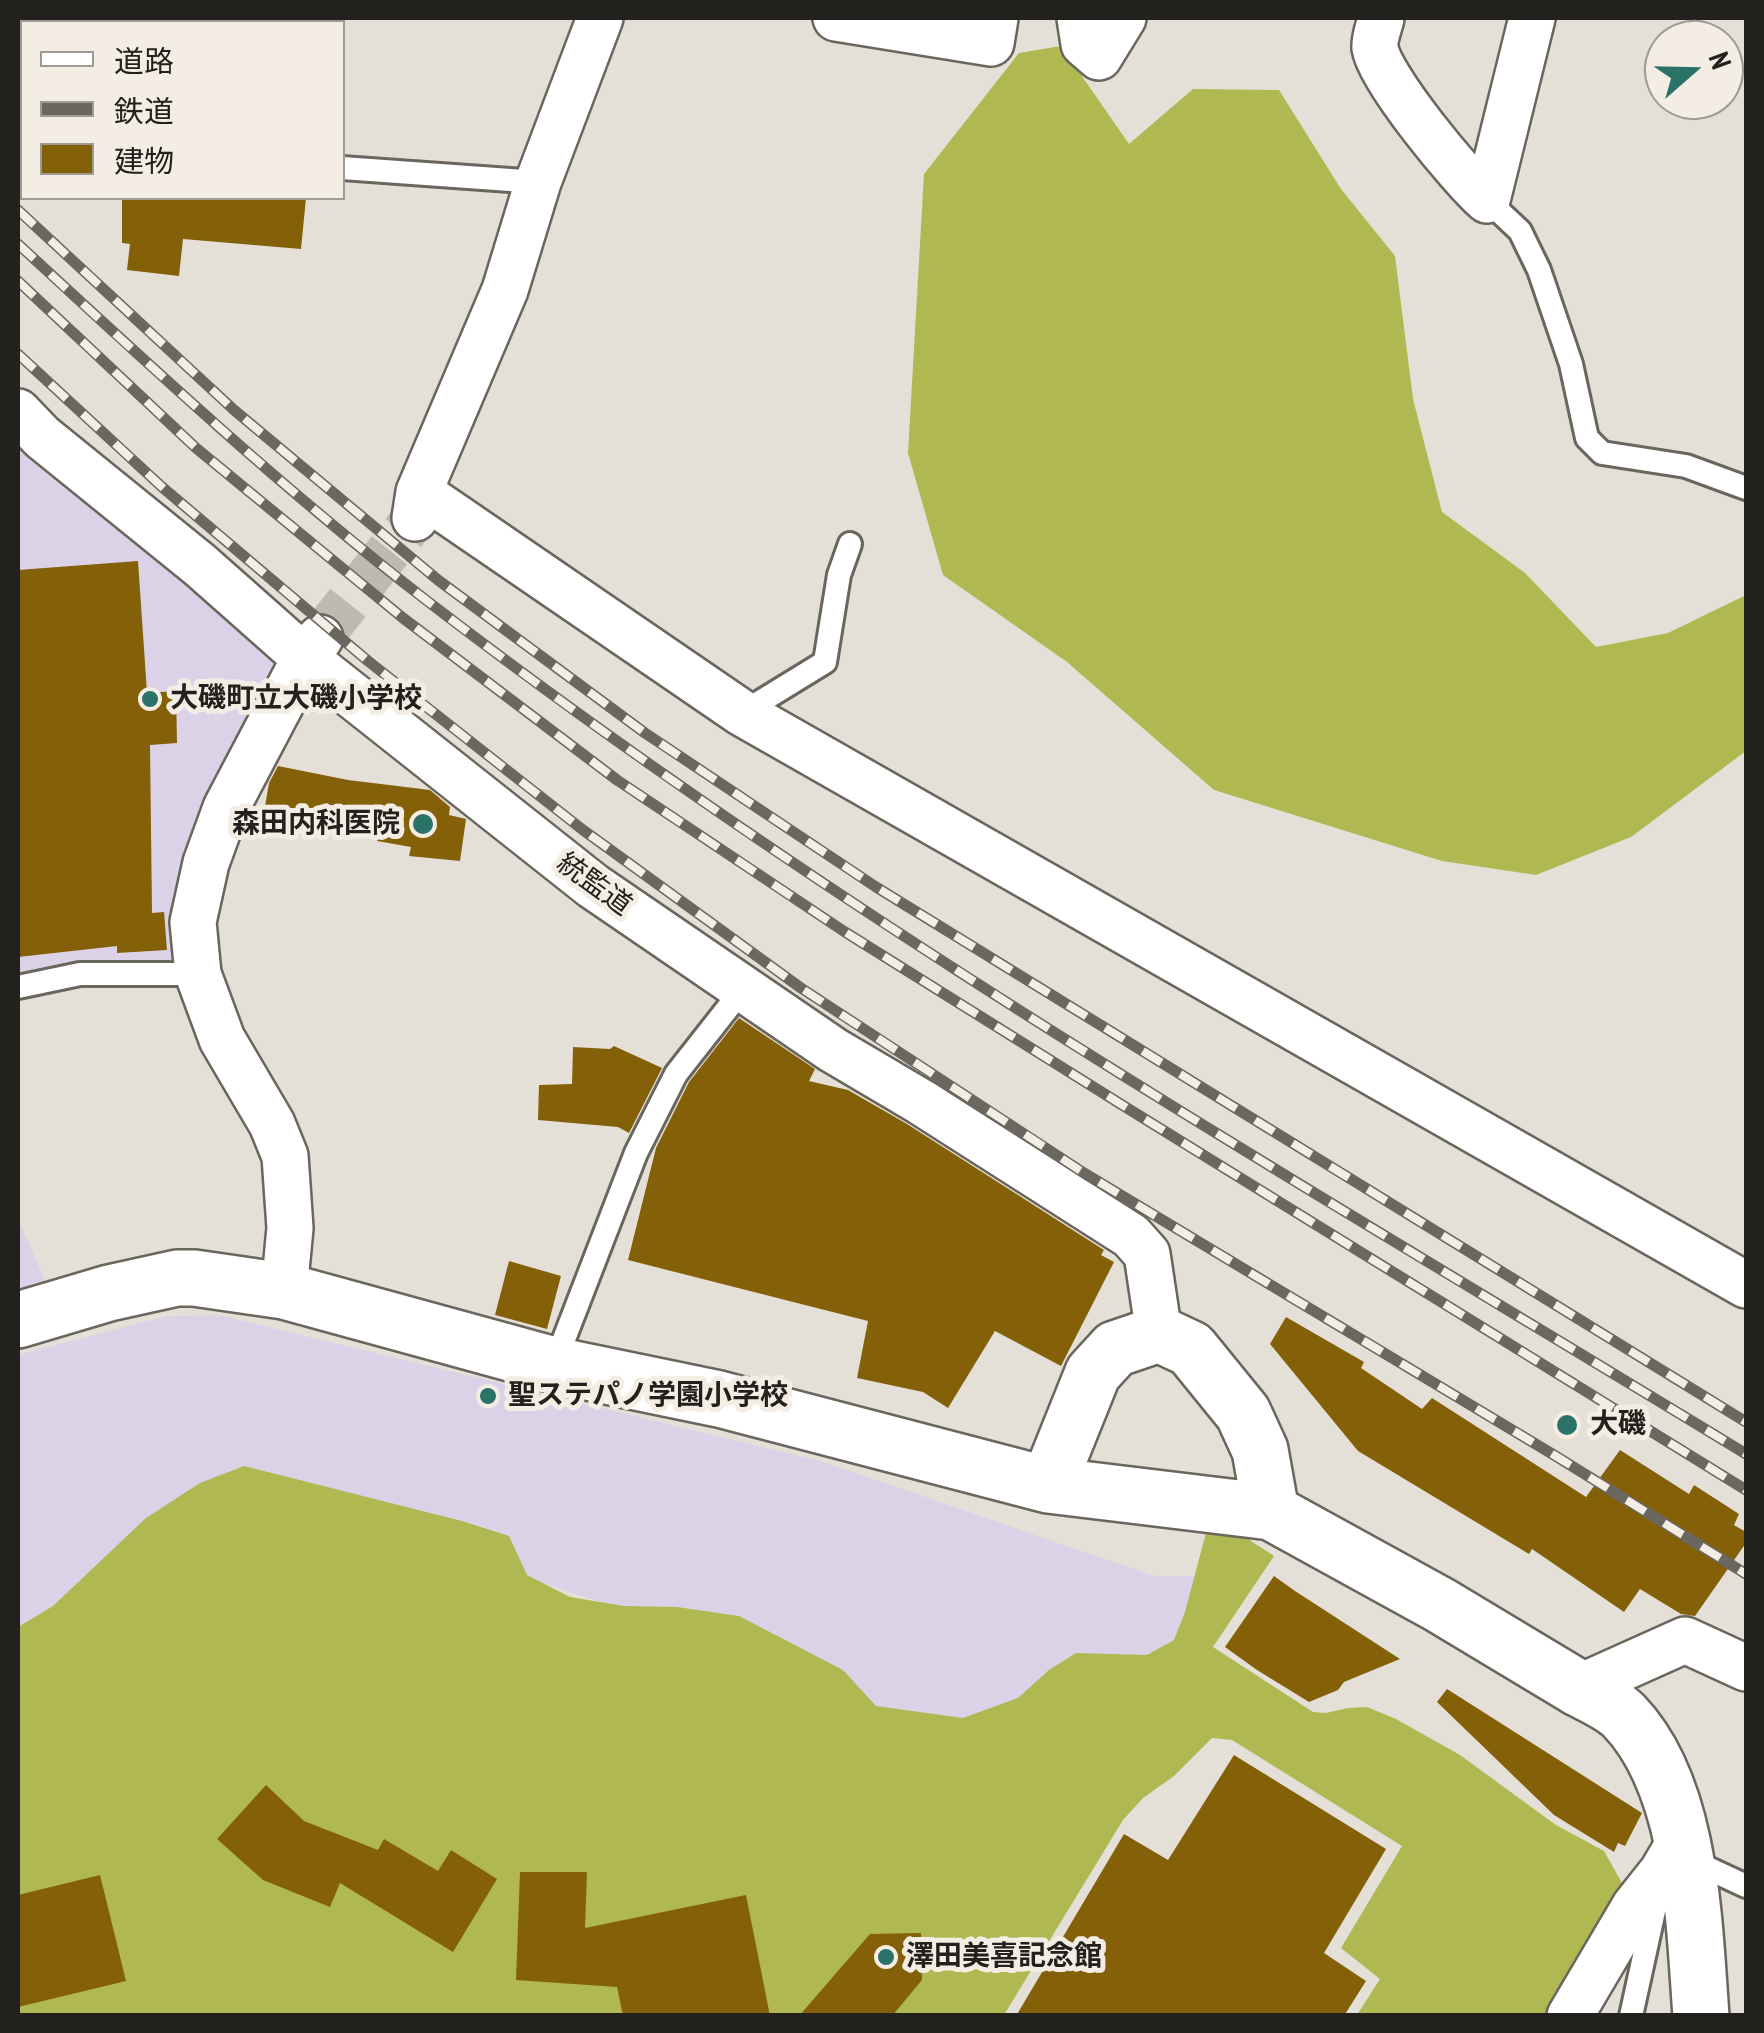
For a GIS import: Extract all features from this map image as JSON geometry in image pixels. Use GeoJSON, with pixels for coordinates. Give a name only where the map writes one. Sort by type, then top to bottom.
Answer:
{"type":"FeatureCollection","features":[{"type":"Feature","properties":{"kind":"street"},"geometry":{"type":"LineString","coordinates":[[600,18],[538,182],[504,290],[417,505],[742,712],[1746,1285]]}},
{"type":"Feature","properties":{"kind":"street"},"geometry":{"type":"LineString","coordinates":[[836,18],[991,42],[995,18]]}},
{"type":"Feature","properties":{"kind":"street"},"geometry":{"type":"LineString","coordinates":[[1080,18],[1084,44],[1099,57],[1122,18]]}},
{"type":"Feature","properties":{"kind":"street"},"geometry":{"type":"LineString","coordinates":[[1381,18],[1374,46],[1384,72],[1466,181],[1487,200],[1532,18]]}},
{"type":"Feature","properties":{"kind":"street","name":"統監道"},"geometry":{"type":"LineString","coordinates":[[26,429],[312,648],[578,875],[833,1050],[1131,1236],[1147,1254],[1159,1334]]}},
{"type":"Feature","properties":{"kind":"street"},"geometry":{"type":"LineString","coordinates":[[284,1292],[290,1228],[285,1156],[272,1124],[222,1039],[198,974],[193,922],[206,864],[226,808],[312,648]]}},
{"type":"Feature","properties":{"kind":"street"},"geometry":{"type":"LineString","coordinates":[[18,1320],[109,1293],[194,1278],[284,1292],[554,1366],[719,1399],[1048,1485],[1271,1512],[1440,1605],[1621,1712],[1654,1759],[1667,1791],[1676,1856],[1692,1898],[1701,2016]]}},
{"type":"Feature","properties":{"kind":"street"},"geometry":{"type":"LineString","coordinates":[[1048,1485],[1093,1372],[1114,1349],[1159,1334],[1191,1349],[1243,1413],[1260,1450],[1271,1512]]}},
{"type":"Feature","properties":{"kind":"street"},"geometry":{"type":"LineString","coordinates":[[1578,1688],[1685,1640],[1746,1668]]}},
{"type":"Feature","properties":{"kind":"street"},"geometry":{"type":"LineString","coordinates":[[1570,2016],[1635,1906],[1676,1856]]}},
{"type":"Feature","properties":{"kind":"lane"},"geometry":{"type":"LineString","coordinates":[[345,168],[538,182]]}},
{"type":"Feature","properties":{"kind":"lane"},"geometry":{"type":"LineString","coordinates":[[1487,200],[1520,231],[1540,270],[1571,364],[1587,438],[1602,454],[1686,466],[1746,488]]}},
{"type":"Feature","properties":{"kind":"lane"},"geometry":{"type":"LineString","coordinates":[[742,712],[824,662],[838,575],[850,544]]}},
{"type":"Feature","properties":{"kind":"lane"},"geometry":{"type":"LineString","coordinates":[[18,987],[80,974],[198,974]]}},
{"type":"Feature","properties":{"kind":"lane"},"geometry":{"type":"LineString","coordinates":[[554,1366],[636,1153],[676,1074],[742,990]]}},
{"type":"Feature","properties":{"kind":"lane"},"geometry":{"type":"LineString","coordinates":[[1631,2016],[1676,1856],[1746,1886]]}},
{"type":"Feature","properties":{"kind":"shaded area","name":"大磯町立大磯小学校"},"geometry":{"type":"Polygon","coordinates":[[[18,438],[305,658],[226,808],[198,974],[18,987],[18,438]]]}},
{"type":"Feature","properties":{"kind":"shaded area"},"geometry":{"type":"Polygon","coordinates":[[[18,1218],[57,1308],[18,1320],[18,1218]]]}},
{"type":"Feature","properties":{"kind":"shaded area"},"geometry":{"type":"Polygon","coordinates":[[[219,1315],[824,1462],[1154,1576],[1205,1576],[1169,1695],[961,1766],[718,1640],[255,1490],[18,1647],[18,1355],[167,1316],[219,1315]]]}},
{"type":"Feature","properties":{"kind":"green space"},"geometry":{"type":"Polygon","coordinates":[[[1061,46],[1129,144],[1193,89],[1279,90],[1341,189],[1395,256],[1413,399],[1442,512],[1525,573],[1596,647],[1668,633],[1746,595],[1746,751],[1631,837],[1536,875],[1442,861],[1214,790],[1067,662],[943,575],[908,453],[924,174],[1019,53],[1061,46]]]}},
{"type":"Feature","properties":{"kind":"green space"},"geometry":{"type":"Polygon","coordinates":[[[244,1466],[509,1536],[527,1575],[570,1597],[739,1616],[843,1670],[876,1706],[963,1718],[1018,1698],[1049,1670],[1076,1653],[1147,1655],[1174,1640],[1207,1529],[1245,1537],[1274,1556],[1213,1647],[1313,1712],[1367,1707],[1460,1755],[1556,1825],[1604,1851],[1635,1906],[1570,2015],[1357,2015],[1380,1979],[1341,1948],[1402,1846],[1232,1740],[1212,1738],[1123,1820],[1004,2015],[18,2015],[18,1627],[53,1606],[146,1518],[200,1483],[244,1466]]]}},
{"type":"Feature","properties":{"kind":"building"},"geometry":{"type":"Polygon","coordinates":[[[122,200],[306,200],[301,249],[183,239],[179,276],[127,270],[130,244],[122,243],[122,200]]]}},
{"type":"Feature","properties":{"kind":"building"},"geometry":{"type":"Polygon","coordinates":[[[138,561],[147,693],[176,691],[177,743],[150,745],[152,913],[164,912],[167,950],[117,953],[117,946],[18,957],[18,570],[138,561]]]}},
{"type":"Feature","properties":{"kind":"building","name":"森田内科医院"},"geometry":{"type":"Polygon","coordinates":[[[278,766],[430,790],[450,807],[449,815],[466,819],[460,861],[409,856],[411,847],[377,841],[378,838],[263,818],[269,783],[278,766]]]}},
{"type":"Feature","properties":{"kind":"building"},"geometry":{"type":"Polygon","coordinates":[[[739,1018],[815,1069],[809,1081],[848,1090],[1104,1250],[1101,1255],[1114,1262],[1061,1366],[995,1331],[948,1408],[923,1392],[857,1378],[868,1321],[628,1260],[656,1148],[689,1082],[739,1018]]]}},
{"type":"Feature","properties":{"kind":"building"},"geometry":{"type":"Polygon","coordinates":[[[614,1046],[662,1068],[629,1133],[618,1127],[538,1120],[539,1085],[572,1084],[573,1047],[614,1046]]]}},
{"type":"Feature","properties":{"kind":"building"},"geometry":{"type":"Polygon","coordinates":[[[509,1261],[561,1276],[547,1329],[495,1315],[509,1261]]]}},
{"type":"Feature","properties":{"kind":"building"},"geometry":{"type":"Polygon","coordinates":[[[1286,1317],[1364,1362],[1361,1368],[1422,1409],[1432,1398],[1586,1497],[1620,1450],[1689,1494],[1694,1485],[1739,1514],[1734,1525],[1746,1532],[1746,1543],[1695,1616],[1681,1614],[1640,1589],[1624,1612],[1532,1549],[1529,1554],[1358,1451],[1270,1344],[1286,1317]]]}},
{"type":"Feature","properties":{"kind":"building"},"geometry":{"type":"Polygon","coordinates":[[[1274,1576],[1400,1659],[1344,1682],[1338,1690],[1309,1702],[1257,1670],[1225,1647],[1274,1576]]]}},
{"type":"Feature","properties":{"kind":"building"},"geometry":{"type":"Polygon","coordinates":[[[1447,1689],[1642,1813],[1625,1846],[1618,1843],[1614,1852],[1554,1815],[1437,1702],[1447,1689]]]}},
{"type":"Feature","properties":{"kind":"building"},"geometry":{"type":"Polygon","coordinates":[[[1234,1755],[1386,1849],[1324,1953],[1366,1981],[1344,2016],[1016,2016],[1124,1834],[1168,1860],[1234,1755]]]}},
{"type":"Feature","properties":{"kind":"building"},"geometry":{"type":"Polygon","coordinates":[[[266,1785],[304,1821],[378,1850],[384,1839],[438,1871],[451,1850],[497,1879],[453,1952],[340,1883],[330,1907],[263,1880],[217,1839],[266,1785]]]}},
{"type":"Feature","properties":{"kind":"building"},"geometry":{"type":"Polygon","coordinates":[[[520,1872],[587,1872],[585,1928],[746,1895],[770,2016],[623,2016],[617,1987],[516,1980],[520,1872]]]}},
{"type":"Feature","properties":{"kind":"building"},"geometry":{"type":"Polygon","coordinates":[[[100,1875],[126,1981],[18,2007],[18,1895],[100,1875]]]}},
{"type":"Feature","properties":{"kind":"building","name":"澤田美喜記念館"},"geometry":{"type":"Polygon","coordinates":[[[921,1933],[922,1980],[892,2016],[799,2016],[870,1934],[921,1933]]]}},
{"type":"Feature","properties":{"kind":"tunnel"},"geometry":{"type":"LineString","coordinates":[[320,638],[415,518]]}},
{"type":"Feature","properties":{"kind":"railway"},"geometry":{"type":"LineString","coordinates":[[18,210],[234,410],[438,580],[645,733],[876,887],[1746,1422]]}},
{"type":"Feature","properties":{"kind":"railway"},"geometry":{"type":"LineString","coordinates":[[18,244],[320,515],[426,600],[745,830],[1074,1045],[1746,1454]]}},
{"type":"Feature","properties":{"kind":"railway"},"geometry":{"type":"LineString","coordinates":[[18,281],[196,448],[403,618],[617,780],[845,932],[1746,1490]]}},
{"type":"Feature","properties":{"kind":"railway"},"geometry":{"type":"LineString","coordinates":[[18,354],[162,487],[368,661],[583,830],[801,988],[1084,1173],[1746,1574]]}},
{"type":"Feature","properties":{"kind":"place","name":"大磯町立大磯小学校"},"geometry":{"type":"Point","coordinates":[150,699]}},
{"type":"Feature","properties":{"kind":"place","name":"森田内科医院"},"geometry":{"type":"Point","coordinates":[423,824]}},
{"type":"Feature","properties":{"kind":"place","name":"聖ステパノ学園小学校"},"geometry":{"type":"Point","coordinates":[488,1396]}},
{"type":"Feature","properties":{"kind":"place","name":"大磯"},"geometry":{"type":"Point","coordinates":[1567,1425]}},
{"type":"Feature","properties":{"kind":"place","name":"澤田美喜記念館"},"geometry":{"type":"Point","coordinates":[886,1957]}}]}
